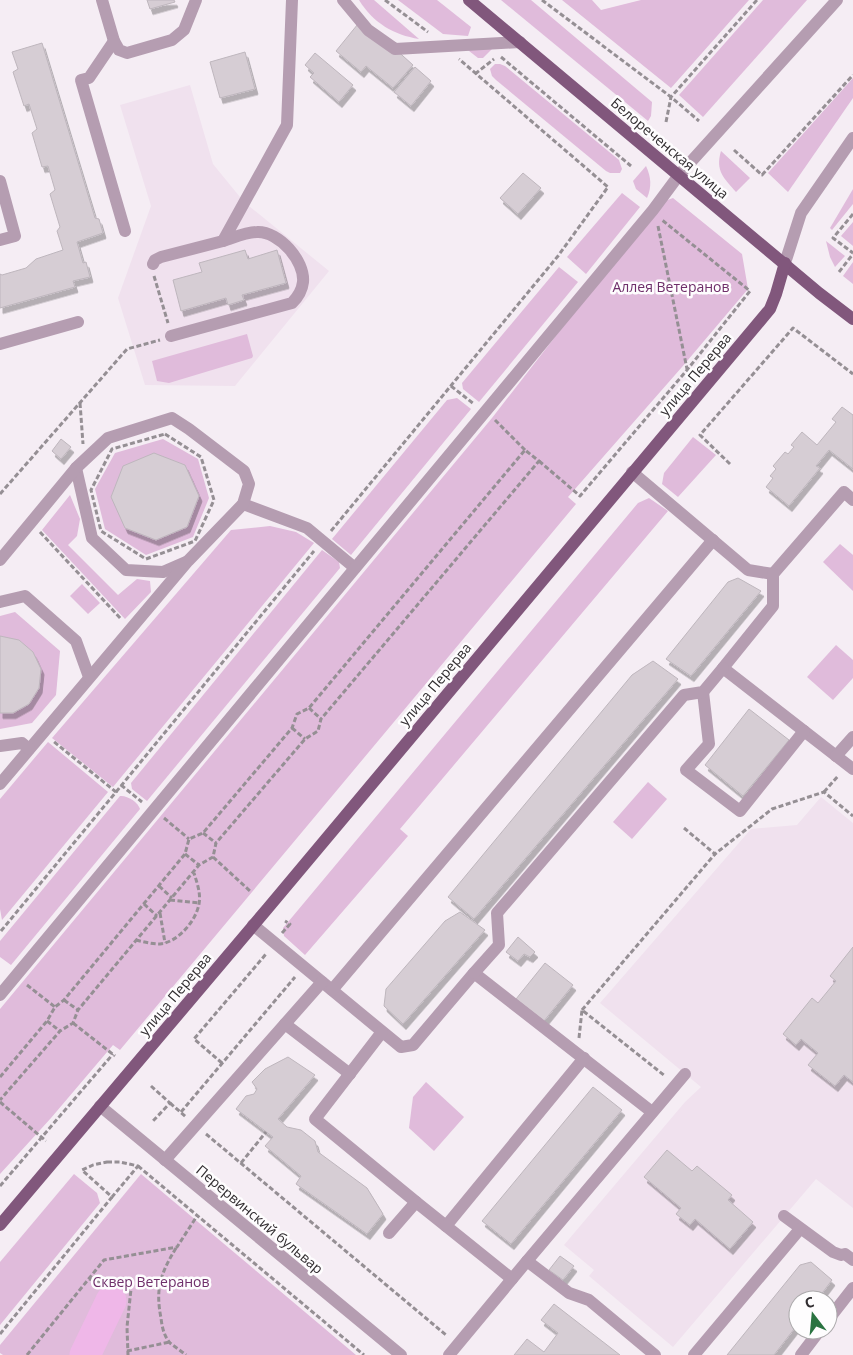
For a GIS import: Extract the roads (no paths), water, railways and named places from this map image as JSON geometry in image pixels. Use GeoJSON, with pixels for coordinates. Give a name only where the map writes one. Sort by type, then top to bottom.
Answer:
{"type":"FeatureCollection","features":[{"type":"Feature","properties":{"kind":"main road","name":"Белореченская улица"},"geometry":{"type":"LineString","coordinates":[[469,0],[819,293],[853,319]]}},
{"type":"Feature","properties":{"kind":"main road","name":"улица Перерва"},"geometry":{"type":"LineString","coordinates":[[0,1225],[770,309],[784,263]]}},
{"type":"Feature","properties":{"kind":"street"},"geometry":{"type":"LineString","coordinates":[[102,0],[114,41],[119,50],[127,54],[172,40],[184,30],[196,0]]}},
{"type":"Feature","properties":{"kind":"street"},"geometry":{"type":"LineString","coordinates":[[223,241],[287,125],[292,0]]}},
{"type":"Feature","properties":{"kind":"street"},"geometry":{"type":"LineString","coordinates":[[343,0],[368,30],[396,50],[520,42]]}},
{"type":"Feature","properties":{"kind":"street"},"geometry":{"type":"LineString","coordinates":[[0,995],[653,210],[679,175],[836,0]]}},
{"type":"Feature","properties":{"kind":"street"},"geometry":{"type":"LineString","coordinates":[[114,41],[89,78],[81,80],[124,231]]}},
{"type":"Feature","properties":{"kind":"street","name":"улица Перерва"},"geometry":{"type":"LineString","coordinates":[[784,263],[801,213],[853,138]]}},
{"type":"Feature","properties":{"kind":"street"},"geometry":{"type":"LineString","coordinates":[[0,181],[16,236],[0,240]]}},
{"type":"Feature","properties":{"kind":"street"},"geometry":{"type":"LineString","coordinates":[[153,264],[161,257],[257,232],[274,237],[293,252],[302,274],[303,281],[299,296],[292,303],[171,336]]}},
{"type":"Feature","properties":{"kind":"street"},"geometry":{"type":"LineString","coordinates":[[0,344],[78,322]]}},
{"type":"Feature","properties":{"kind":"street"},"geometry":{"type":"LineString","coordinates":[[0,560],[76,468],[108,438],[172,418],[244,471],[249,484],[243,504],[188,560],[0,784]]}},
{"type":"Feature","properties":{"kind":"street"},"geometry":{"type":"LineString","coordinates":[[76,468],[92,538],[126,570],[163,572],[188,560]]}},
{"type":"Feature","properties":{"kind":"street"},"geometry":{"type":"LineString","coordinates":[[632,472],[748,570],[773,574]]}},
{"type":"Feature","properties":{"kind":"street"},"geometry":{"type":"LineString","coordinates":[[253,925],[401,1047],[414,1045],[499,945],[497,913],[684,695],[703,692],[774,606],[773,574],[844,492],[853,500]]}},
{"type":"Feature","properties":{"kind":"street"},"geometry":{"type":"LineString","coordinates":[[243,504],[307,528],[355,568]]}},
{"type":"Feature","properties":{"kind":"street"},"geometry":{"type":"LineString","coordinates":[[165,1160],[285,1024],[327,986],[713,540]]}},
{"type":"Feature","properties":{"kind":"street"},"geometry":{"type":"LineString","coordinates":[[0,602],[25,596],[76,641],[89,677]]}},
{"type":"Feature","properties":{"kind":"street"},"geometry":{"type":"LineString","coordinates":[[723,668],[850,767]]}},
{"type":"Feature","properties":{"kind":"street"},"geometry":{"type":"LineString","coordinates":[[703,692],[709,744],[686,770],[740,811],[804,731]]}},
{"type":"Feature","properties":{"kind":"street"},"geometry":{"type":"LineString","coordinates":[[836,756],[853,737]]}},
{"type":"Feature","properties":{"kind":"street"},"geometry":{"type":"LineString","coordinates":[[0,746],[22,743],[29,749]]}},
{"type":"Feature","properties":{"kind":"street"},"geometry":{"type":"LineString","coordinates":[[474,973],[652,1112]]}},
{"type":"Feature","properties":{"kind":"street"},"geometry":{"type":"LineString","coordinates":[[285,1024],[350,1074]]}},
{"type":"Feature","properties":{"kind":"street"},"geometry":{"type":"LineString","coordinates":[[382,1032],[315,1119],[512,1279]]}},
{"type":"Feature","properties":{"kind":"street"},"geometry":{"type":"LineString","coordinates":[[446,1226],[581,1056]]}},
{"type":"Feature","properties":{"kind":"street"},"geometry":{"type":"LineString","coordinates":[[449,1355],[685,1074]]}},
{"type":"Feature","properties":{"kind":"street","name":"Перервинский бульвар"},"geometry":{"type":"LineString","coordinates":[[100,1106],[401,1355]]}},
{"type":"Feature","properties":{"kind":"street"},"geometry":{"type":"LineString","coordinates":[[389,1234],[416,1202]]}},
{"type":"Feature","properties":{"kind":"street"},"geometry":{"type":"LineString","coordinates":[[784,1216],[833,1252],[841,1255],[850,1253]]}},
{"type":"Feature","properties":{"kind":"street"},"geometry":{"type":"LineString","coordinates":[[694,1355],[800,1229]]}},
{"type":"Feature","properties":{"kind":"street"},"geometry":{"type":"LineString","coordinates":[[527,1261],[569,1292],[589,1300],[655,1355]]}},
{"type":"Feature","properties":{"kind":"street"},"geometry":{"type":"LineString","coordinates":[[838,1307],[853,1288]]}},
{"type":"Feature","properties":{"kind":"street"},"geometry":{"type":"LineString","coordinates":[[801,1355],[812,1340]]}},
{"type":"Feature","properties":{"kind":"waterway"},"geometry":{"type":"LineString","coordinates":[[85,1355],[111,1301]]}},
{"type":"Feature","properties":{"kind":"park label","name":"Аллея Ветеранов"},"geometry":{"type":"Point","coordinates":[671,286]}},
{"type":"Feature","properties":{"kind":"park label","name":"Сквер Ветеранов"},"geometry":{"type":"Point","coordinates":[151,1281]}}]}
